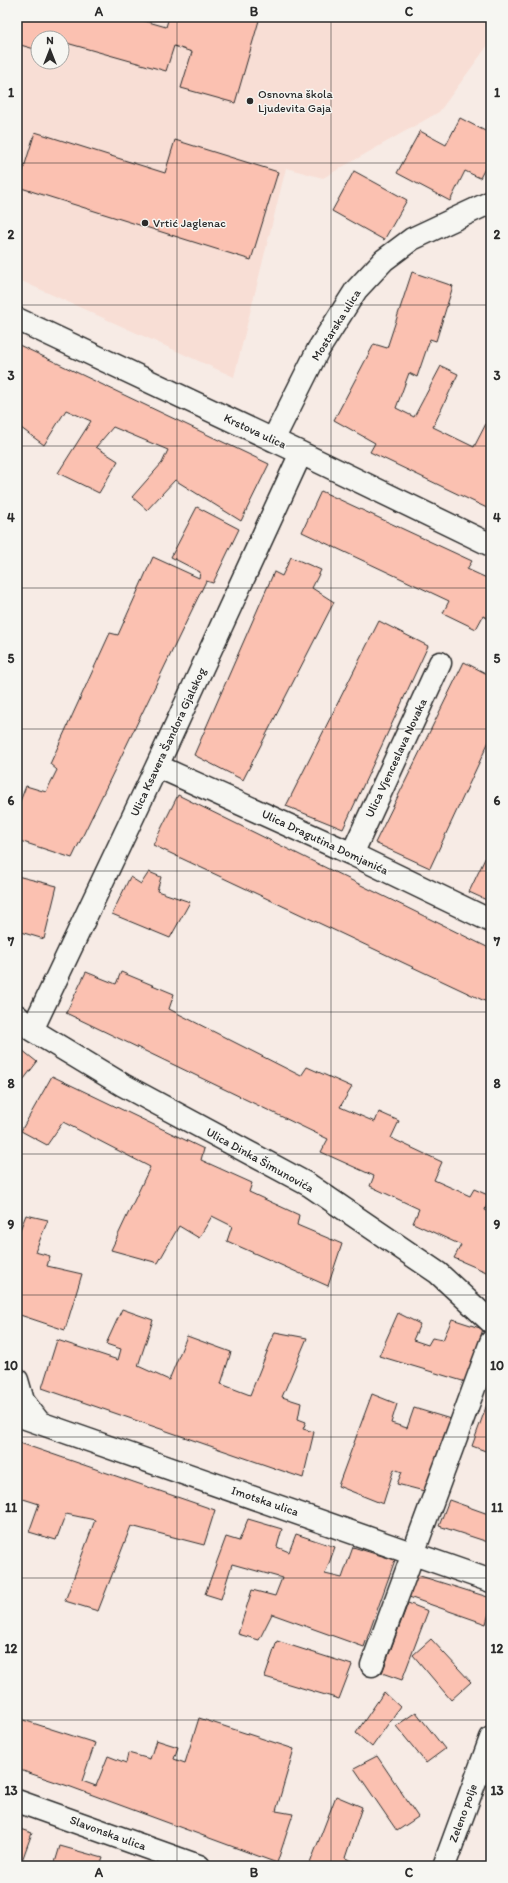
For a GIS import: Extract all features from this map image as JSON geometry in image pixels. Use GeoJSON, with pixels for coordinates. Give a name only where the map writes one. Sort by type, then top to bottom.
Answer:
{"type":"FeatureCollection","features":[{"type":"Feature","properties":{"kind":"street","name":"Mostarska ulica"},"geometry":{"type":"LineString","coordinates":[[273,440],[318,350],[356,290],[384,260],[412,239],[491,202]]}},
{"type":"Feature","properties":{"kind":"street","name":"Krstova ulica"},"geometry":{"type":"LineString","coordinates":[[17,319],[301,453],[491,545]]}},
{"type":"Feature","properties":{"kind":"street","name":"Ulica Ksavera Šandora Gjalskog"},"geometry":{"type":"LineString","coordinates":[[24,1023],[157,766],[301,453]]}},
{"type":"Feature","properties":{"kind":"street","name":"Ulica Vjenceslava Novaka"},"geometry":{"type":"LineString","coordinates":[[352,854],[440,663]]}},
{"type":"Feature","properties":{"kind":"street","name":"Ulica Dragutina Domjanića"},"geometry":{"type":"LineString","coordinates":[[157,766],[352,854],[491,921]]}},
{"type":"Feature","properties":{"kind":"street","name":"Ulica Dinka Šimunovića"},"geometry":{"type":"LineString","coordinates":[[24,1023],[123,1085],[309,1185],[438,1273],[491,1322]]}},
{"type":"Feature","properties":{"kind":"street"},"geometry":{"type":"LineString","coordinates":[[372,1665],[491,1342]]}},
{"type":"Feature","properties":{"kind":"street"},"geometry":{"type":"LineString","coordinates":[[17,1380],[24,1401],[40,1422]]}},
{"type":"Feature","properties":{"kind":"street","name":"Imotska ulica"},"geometry":{"type":"LineString","coordinates":[[17,1414],[491,1581]]}},
{"type":"Feature","properties":{"kind":"street","name":"Zeleno polje"},"geometry":{"type":"LineString","coordinates":[[444,1866],[491,1738]]}},
{"type":"Feature","properties":{"kind":"street","name":"Slavonska ulica"},"geometry":{"type":"LineString","coordinates":[[17,1801],[199,1866]]}},
{"type":"Feature","properties":{"kind":"shaded area"},"geometry":{"type":"Polygon","coordinates":[[[17,17],[491,17],[491,41],[439,112],[323,178],[286,168],[234,377],[17,279],[17,17]]]}},
{"type":"Feature","properties":{"kind":"building"},"geometry":{"type":"Polygon","coordinates":[[[17,17],[131,17],[166,27],[169,17],[260,17],[235,103],[181,88],[192,52],[174,46],[166,71],[70,44],[70,30],[30,30],[30,48],[17,44],[17,17]]]}},
{"type":"Feature","properties":{"kind":"building"},"geometry":{"type":"Polygon","coordinates":[[[491,113],[491,122],[487,120],[491,113]]]}},
{"type":"Feature","properties":{"kind":"building"},"geometry":{"type":"Polygon","coordinates":[[[460,118],[491,134],[491,157],[480,178],[465,171],[450,201],[397,173],[420,131],[446,145],[460,118]]]}},
{"type":"Feature","properties":{"kind":"building"},"geometry":{"type":"Polygon","coordinates":[[[35,132],[165,173],[175,140],[278,172],[251,260],[18,187],[35,132]]]}},
{"type":"Feature","properties":{"kind":"building"},"geometry":{"type":"Polygon","coordinates":[[[354,171],[407,200],[384,240],[332,211],[354,171]]]}},
{"type":"Feature","properties":{"kind":"building"},"geometry":{"type":"Polygon","coordinates":[[[412,272],[453,286],[436,341],[430,339],[417,377],[409,373],[396,408],[414,417],[441,366],[458,374],[433,427],[474,447],[491,414],[491,510],[370,452],[375,443],[334,420],[374,344],[387,348],[412,272]]]}},
{"type":"Feature","properties":{"kind":"building"},"geometry":{"type":"Polygon","coordinates":[[[17,344],[269,464],[241,521],[175,480],[147,510],[132,497],[162,463],[168,450],[113,427],[96,447],[118,461],[99,493],[58,473],[91,421],[66,410],[44,445],[17,425],[17,344]]]}},
{"type":"Feature","properties":{"kind":"building"},"geometry":{"type":"Polygon","coordinates":[[[321,491],[472,561],[467,569],[491,580],[491,620],[483,616],[476,629],[443,613],[449,601],[302,532],[321,491]]]}},
{"type":"Feature","properties":{"kind":"building"},"geometry":{"type":"Polygon","coordinates":[[[197,507],[239,529],[213,583],[206,581],[72,858],[17,840],[17,809],[26,786],[46,792],[57,770],[50,764],[110,633],[118,635],[153,557],[199,578],[200,572],[171,557],[197,507]]]}},
{"type":"Feature","properties":{"kind":"building"},"geometry":{"type":"Polygon","coordinates":[[[291,557],[321,570],[312,588],[334,602],[243,780],[194,755],[274,572],[282,576],[291,557]]]}},
{"type":"Feature","properties":{"kind":"building"},"geometry":{"type":"Polygon","coordinates":[[[379,621],[428,646],[343,829],[286,806],[379,621]]]}},
{"type":"Feature","properties":{"kind":"building"},"geometry":{"type":"Polygon","coordinates":[[[464,662],[491,676],[491,737],[430,868],[375,843],[464,662]]]}},
{"type":"Feature","properties":{"kind":"building"},"geometry":{"type":"Polygon","coordinates":[[[178,795],[491,949],[491,1004],[153,845],[178,795]]]}},
{"type":"Feature","properties":{"kind":"building"},"geometry":{"type":"Polygon","coordinates":[[[491,846],[491,902],[469,892],[491,846]]]}},
{"type":"Feature","properties":{"kind":"building"},"geometry":{"type":"Polygon","coordinates":[[[149,872],[161,877],[157,891],[190,902],[170,938],[112,914],[130,877],[141,884],[149,872]]]}},
{"type":"Feature","properties":{"kind":"building"},"geometry":{"type":"Polygon","coordinates":[[[17,876],[57,886],[44,939],[17,931],[17,876]]]}},
{"type":"Feature","properties":{"kind":"building"},"geometry":{"type":"Polygon","coordinates":[[[86,972],[116,984],[121,972],[174,994],[169,1009],[301,1076],[307,1067],[352,1087],[340,1107],[375,1122],[379,1112],[399,1121],[391,1138],[442,1162],[434,1180],[470,1196],[474,1189],[490,1196],[485,1210],[491,1213],[491,1274],[454,1258],[461,1245],[413,1223],[419,1209],[370,1186],[374,1176],[321,1152],[328,1139],[66,1013],[86,972]]]}},
{"type":"Feature","properties":{"kind":"building"},"geometry":{"type":"Polygon","coordinates":[[[17,1046],[37,1062],[17,1088],[17,1046]]]}},
{"type":"Feature","properties":{"kind":"building"},"geometry":{"type":"Polygon","coordinates":[[[52,1076],[204,1149],[201,1160],[252,1183],[249,1192],[299,1215],[297,1225],[342,1244],[328,1286],[227,1241],[232,1226],[212,1216],[199,1238],[179,1226],[158,1263],[111,1250],[150,1167],[63,1122],[47,1145],[21,1131],[52,1076]]]}},
{"type":"Feature","properties":{"kind":"building"},"geometry":{"type":"Polygon","coordinates":[[[26,1215],[48,1220],[35,1252],[50,1256],[47,1266],[82,1274],[65,1330],[17,1314],[17,1237],[26,1215]]]}},
{"type":"Feature","properties":{"kind":"building"},"geometry":{"type":"Polygon","coordinates":[[[122,1309],[153,1320],[138,1366],[169,1380],[187,1336],[231,1352],[221,1384],[250,1395],[275,1332],[307,1338],[282,1397],[301,1403],[298,1419],[306,1422],[303,1429],[314,1432],[303,1478],[42,1388],[57,1340],[118,1360],[121,1349],[106,1344],[122,1309]]]}},
{"type":"Feature","properties":{"kind":"building"},"geometry":{"type":"Polygon","coordinates":[[[398,1313],[420,1324],[413,1340],[428,1345],[432,1338],[443,1340],[452,1319],[483,1329],[466,1382],[379,1356],[398,1313]]]}},
{"type":"Feature","properties":{"kind":"building"},"geometry":{"type":"Polygon","coordinates":[[[372,1394],[397,1404],[391,1423],[407,1428],[414,1408],[454,1420],[428,1492],[397,1484],[402,1472],[394,1469],[383,1504],[338,1486],[372,1394]]]}},
{"type":"Feature","properties":{"kind":"building"},"geometry":{"type":"Polygon","coordinates":[[[490,1396],[491,1397],[491,1453],[472,1446],[490,1396]]]}},
{"type":"Feature","properties":{"kind":"building"},"geometry":{"type":"Polygon","coordinates":[[[17,1442],[215,1510],[204,1545],[131,1526],[98,1611],[65,1601],[95,1520],[66,1514],[56,1540],[29,1532],[39,1504],[17,1497],[17,1442]]]}},
{"type":"Feature","properties":{"kind":"building"},"geometry":{"type":"Polygon","coordinates":[[[449,1500],[491,1515],[491,1543],[439,1526],[449,1500]]]}},
{"type":"Feature","properties":{"kind":"building"},"geometry":{"type":"Polygon","coordinates":[[[248,1519],[282,1529],[277,1547],[289,1552],[296,1534],[335,1547],[325,1574],[342,1578],[353,1547],[395,1560],[364,1647],[272,1614],[259,1640],[238,1634],[252,1590],[275,1596],[282,1578],[232,1564],[221,1599],[205,1594],[226,1537],[239,1541],[248,1519]]]}},
{"type":"Feature","properties":{"kind":"building"},"geometry":{"type":"Polygon","coordinates":[[[417,1575],[491,1598],[491,1606],[486,1624],[409,1597],[417,1575]]]}},
{"type":"Feature","properties":{"kind":"building"},"geometry":{"type":"Polygon","coordinates":[[[408,1603],[428,1611],[402,1680],[382,1673],[408,1603]]]}},
{"type":"Feature","properties":{"kind":"building"},"geometry":{"type":"Polygon","coordinates":[[[431,1639],[471,1682],[451,1700],[413,1655],[431,1639]]]}},
{"type":"Feature","properties":{"kind":"building"},"geometry":{"type":"Polygon","coordinates":[[[277,1641],[352,1665],[339,1699],[265,1677],[277,1641]]]}},
{"type":"Feature","properties":{"kind":"building"},"geometry":{"type":"Polygon","coordinates":[[[384,1692],[400,1707],[372,1747],[356,1733],[384,1692]]]}},
{"type":"Feature","properties":{"kind":"building"},"geometry":{"type":"Polygon","coordinates":[[[416,1712],[445,1749],[426,1763],[396,1726],[416,1712]]]}},
{"type":"Feature","properties":{"kind":"building"},"geometry":{"type":"Polygon","coordinates":[[[17,1718],[95,1743],[82,1781],[96,1786],[108,1756],[126,1763],[128,1753],[150,1759],[156,1740],[178,1747],[174,1759],[185,1763],[199,1718],[294,1749],[276,1811],[293,1814],[277,1863],[71,1787],[17,1769],[17,1718]]]}},
{"type":"Feature","properties":{"kind":"building"},"geometry":{"type":"Polygon","coordinates":[[[377,1756],[418,1817],[397,1831],[354,1768],[377,1756]]]}},
{"type":"Feature","properties":{"kind":"building"},"geometry":{"type":"Polygon","coordinates":[[[336,1796],[362,1807],[345,1858],[365,1866],[309,1866],[336,1796]]]}},
{"type":"Feature","properties":{"kind":"building"},"geometry":{"type":"Polygon","coordinates":[[[17,1828],[32,1833],[20,1866],[17,1866],[17,1828]]]}},
{"type":"Feature","properties":{"kind":"building"},"geometry":{"type":"Polygon","coordinates":[[[60,1846],[103,1858],[100,1866],[54,1866],[60,1846]]]}},
{"type":"Feature","properties":{"kind":"place","name":"Osnovna škola Ljudevita Gaja"},"geometry":{"type":"Point","coordinates":[250,101]}},
{"type":"Feature","properties":{"kind":"place","name":"Vrtić Jaglenac"},"geometry":{"type":"Point","coordinates":[145,223]}}]}
